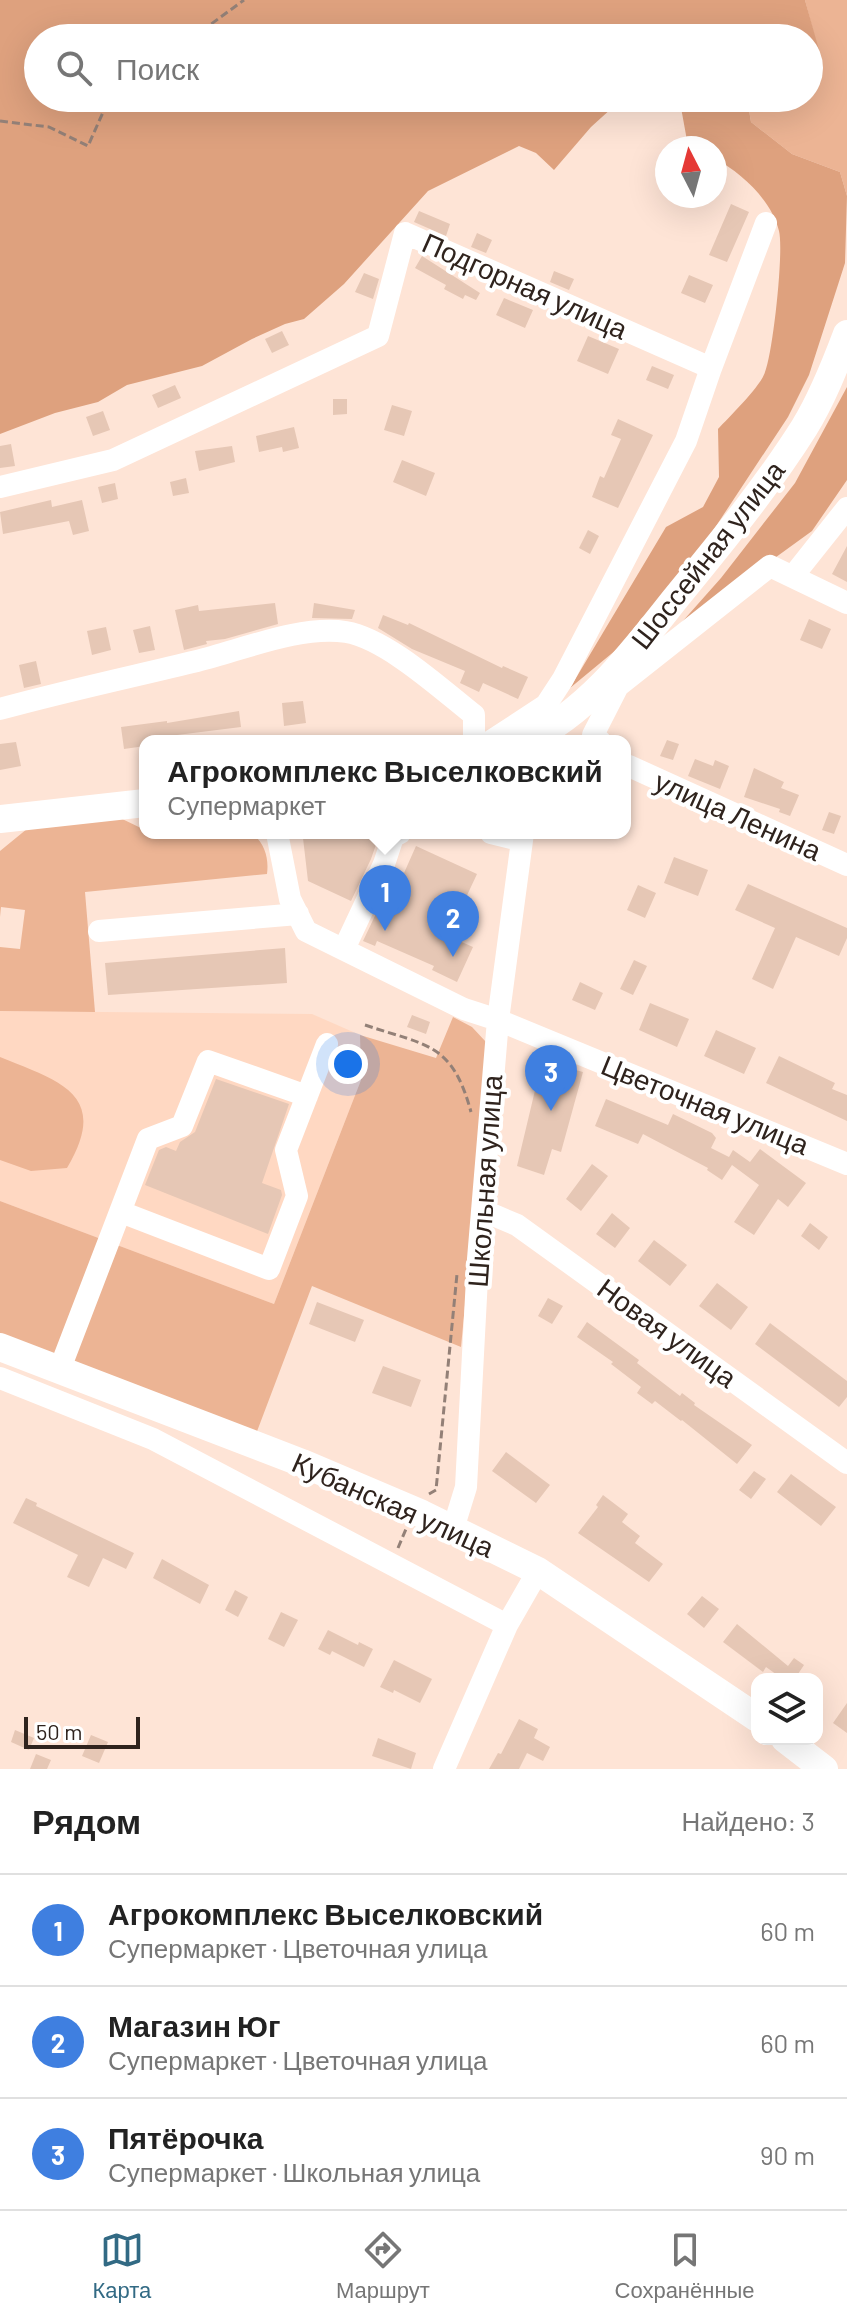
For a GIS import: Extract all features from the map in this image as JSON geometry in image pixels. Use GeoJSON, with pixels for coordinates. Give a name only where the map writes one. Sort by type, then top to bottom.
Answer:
{"type":"FeatureCollection","features":[{"type":"Feature","properties":{"kind":"main road","name":"Шоссейная улица"},"geometry":{"type":"LineString","coordinates":[[539,735],[555,727],[614,674],[729,533],[804,428],[832,375],[847,334]]}},
{"type":"Feature","properties":{"kind":"main road"},"geometry":{"type":"LineString","coordinates":[[0,819],[139,804]]}},
{"type":"Feature","properties":{"kind":"main road","name":"Кубанская улица"},"geometry":{"type":"LineString","coordinates":[[0,1347],[302,1463],[453,1529],[538,1571],[751,1714]]}},
{"type":"Feature","properties":{"kind":"main road"},"geometry":{"type":"LineString","coordinates":[[793,1745],[824,1769]]}},
{"type":"Feature","properties":{"kind":"street"},"geometry":{"type":"LineString","coordinates":[[500,735],[546,705],[563,679],[686,441],[766,223]]}},
{"type":"Feature","properties":{"kind":"street","name":"Подгорная улица"},"geometry":{"type":"LineString","coordinates":[[0,487],[113,460],[378,336],[405,233],[711,368]]}},
{"type":"Feature","properties":{"kind":"street"},"geometry":{"type":"LineString","coordinates":[[793,576],[847,508]]}},
{"type":"Feature","properties":{"kind":"street"},"geometry":{"type":"LineString","coordinates":[[593,735],[618,686],[770,566],[847,603]]}},
{"type":"Feature","properties":{"kind":"street"},"geometry":{"type":"LineString","coordinates":[[0,709],[299,634],[345,632],[375,641],[474,715],[474,735]]}},
{"type":"Feature","properties":{"kind":"street","name":"улица Ленина"},"geometry":{"type":"LineString","coordinates":[[631,768],[847,865]]}},
{"type":"Feature","properties":{"kind":"street","name":"Цветочная улица"},"geometry":{"type":"LineString","coordinates":[[277,839],[290,899],[306,931],[464,1009],[498,1020],[847,1164]]}},
{"type":"Feature","properties":{"kind":"street"},"geometry":{"type":"LineString","coordinates":[[344,949],[384,864],[392,839]]}},
{"type":"Feature","properties":{"kind":"street","name":"Школьная улица"},"geometry":{"type":"LineString","coordinates":[[453,1529],[466,1487],[478,1259],[498,1020],[522,839]]}},
{"type":"Feature","properties":{"kind":"street"},"geometry":{"type":"LineString","coordinates":[[99,931],[298,914]]}},
{"type":"Feature","properties":{"kind":"street"},"geometry":{"type":"LineString","coordinates":[[121,1212],[269,1269],[297,1196],[286,1150],[327,1044]]}},
{"type":"Feature","properties":{"kind":"street"},"geometry":{"type":"LineString","coordinates":[[59,1371],[148,1139],[182,1126],[208,1061],[307,1096]]}},
{"type":"Feature","properties":{"kind":"street","name":"Новая улица"},"geometry":{"type":"LineString","coordinates":[[484,1211],[517,1225],[847,1463]]}},
{"type":"Feature","properties":{"kind":"street"},"geometry":{"type":"LineString","coordinates":[[0,1378],[153,1439],[507,1625]]}},
{"type":"Feature","properties":{"kind":"street"},"geometry":{"type":"LineString","coordinates":[[444,1769],[507,1625],[538,1571]]}},
{"type":"Feature","properties":{"kind":"path"},"geometry":{"type":"LineString","coordinates":[[211,24],[244,0]]}},
{"type":"Feature","properties":{"kind":"path"},"geometry":{"type":"LineString","coordinates":[[0,121],[49,127],[88,146],[103,112]]}},
{"type":"Feature","properties":{"kind":"path"},"geometry":{"type":"LineString","coordinates":[[365,1025],[436,1049],[450,1062],[459,1078],[472,1117]]}},
{"type":"Feature","properties":{"kind":"path"},"geometry":{"type":"LineString","coordinates":[[391,1564],[420,1499],[436,1490],[458,1264]]}},
{"type":"Feature","properties":{"kind":"shaded area"},"geometry":{"type":"Polygon","coordinates":[[[0,0],[805,0],[812,24],[24,24],[24,112],[608,112],[554,170],[536,153],[519,146],[428,191],[344,284],[304,319],[252,339],[202,366],[127,385],[98,402],[55,413],[0,434],[0,0]]]}},
{"type":"Feature","properties":{"kind":"shaded area"},"geometry":{"type":"Polygon","coordinates":[[[805,0],[847,0],[847,196],[840,172],[792,154],[751,122],[749,112],[823,112],[823,24],[811,24],[805,0]]]}},
{"type":"Feature","properties":{"kind":"shaded area"},"geometry":{"type":"Polygon","coordinates":[[[682,112],[749,112],[751,122],[792,154],[840,172],[847,196],[845,263],[809,375],[788,417],[691,564],[628,640],[570,688],[666,527],[703,507],[719,477],[718,429],[758,385],[765,372],[779,279],[779,231],[763,198],[727,167],[727,136],[686,136],[682,112]]]}},
{"type":"Feature","properties":{"kind":"shaded area"},"geometry":{"type":"Polygon","coordinates":[[[847,387],[847,480],[812,531],[674,631],[721,578],[795,483],[847,387]]]}},
{"type":"Feature","properties":{"kind":"shaded area"},"geometry":{"type":"Polygon","coordinates":[[[114,815],[139,827],[139,839],[257,839],[265,852],[267,874],[85,892],[95,1012],[0,1011],[0,947],[20,949],[25,910],[1,907],[0,917],[0,851],[33,824],[114,815]]]}},
{"type":"Feature","properties":{"kind":"shaded area"},"geometry":{"type":"Polygon","coordinates":[[[0,1011],[312,1014],[360,1035],[361,1080],[274,1304],[0,1201],[0,1011]]]}},
{"type":"Feature","properties":{"kind":"shaded area"},"geometry":{"type":"Polygon","coordinates":[[[453,1017],[472,1027],[486,1042],[484,1106],[461,1347],[312,1286],[256,1434],[0,1333],[0,1201],[274,1304],[361,1080],[360,1035],[436,1058],[453,1017]]]}},
{"type":"Feature","properties":{"kind":"shaded area"},"geometry":{"type":"Polygon","coordinates":[[[0,1057],[59,1083],[81,1107],[83,1123],[79,1143],[67,1168],[31,1171],[0,1160],[0,1057]]]}},
{"type":"Feature","properties":{"kind":"building"},"geometry":{"type":"Polygon","coordinates":[[[731,204],[749,212],[727,262],[709,255],[731,204]]]}},
{"type":"Feature","properties":{"kind":"building"},"geometry":{"type":"Polygon","coordinates":[[[419,211],[450,224],[446,236],[414,222],[419,211]]]}},
{"type":"Feature","properties":{"kind":"building"},"geometry":{"type":"Polygon","coordinates":[[[477,233],[492,240],[486,253],[471,247],[477,233]]]}},
{"type":"Feature","properties":{"kind":"building"},"geometry":{"type":"Polygon","coordinates":[[[422,256],[480,293],[476,300],[465,295],[463,299],[444,289],[446,285],[415,268],[422,256]]]}},
{"type":"Feature","properties":{"kind":"building"},"geometry":{"type":"Polygon","coordinates":[[[554,271],[574,279],[569,290],[550,282],[554,271]]]}},
{"type":"Feature","properties":{"kind":"building"},"geometry":{"type":"Polygon","coordinates":[[[364,273],[379,279],[373,299],[355,292],[364,273]]]}},
{"type":"Feature","properties":{"kind":"building"},"geometry":{"type":"Polygon","coordinates":[[[689,275],[713,285],[705,303],[681,293],[689,275]]]}},
{"type":"Feature","properties":{"kind":"building"},"geometry":{"type":"Polygon","coordinates":[[[504,298],[533,310],[525,328],[496,315],[504,298]]]}},
{"type":"Feature","properties":{"kind":"building"},"geometry":{"type":"Polygon","coordinates":[[[282,331],[289,345],[272,353],[265,339],[282,331]]]}},
{"type":"Feature","properties":{"kind":"building"},"geometry":{"type":"Polygon","coordinates":[[[588,336],[619,349],[608,374],[577,361],[588,336]]]}},
{"type":"Feature","properties":{"kind":"building"},"geometry":{"type":"Polygon","coordinates":[[[652,366],[674,375],[668,389],[646,380],[652,366]]]}},
{"type":"Feature","properties":{"kind":"building"},"geometry":{"type":"Polygon","coordinates":[[[175,385],[181,398],[158,408],[152,395],[175,385]]]}},
{"type":"Feature","properties":{"kind":"building"},"geometry":{"type":"Polygon","coordinates":[[[333,399],[347,399],[347,414],[333,415],[333,399]]]}},
{"type":"Feature","properties":{"kind":"building"},"geometry":{"type":"Polygon","coordinates":[[[392,405],[412,411],[404,436],[384,430],[392,405]]]}},
{"type":"Feature","properties":{"kind":"building"},"geometry":{"type":"Polygon","coordinates":[[[103,411],[110,430],[93,436],[86,417],[103,411]]]}},
{"type":"Feature","properties":{"kind":"building"},"geometry":{"type":"Polygon","coordinates":[[[618,419],[653,435],[618,508],[592,497],[621,439],[611,435],[618,419]]]}},
{"type":"Feature","properties":{"kind":"building"},"geometry":{"type":"Polygon","coordinates":[[[294,427],[299,448],[283,452],[282,447],[259,452],[256,436],[294,427]]]}},
{"type":"Feature","properties":{"kind":"building"},"geometry":{"type":"Polygon","coordinates":[[[11,444],[15,466],[0,468],[0,446],[11,444]]]}},
{"type":"Feature","properties":{"kind":"building"},"geometry":{"type":"Polygon","coordinates":[[[232,446],[235,462],[199,471],[195,451],[232,446]]]}},
{"type":"Feature","properties":{"kind":"building"},"geometry":{"type":"Polygon","coordinates":[[[402,460],[435,473],[426,496],[393,482],[402,460]]]}},
{"type":"Feature","properties":{"kind":"building"},"geometry":{"type":"Polygon","coordinates":[[[186,478],[189,493],[173,496],[170,482],[186,478]]]}},
{"type":"Feature","properties":{"kind":"building"},"geometry":{"type":"Polygon","coordinates":[[[115,483],[118,499],[102,503],[98,487],[115,483]]]}},
{"type":"Feature","properties":{"kind":"building"},"geometry":{"type":"Polygon","coordinates":[[[51,500],[52,507],[82,500],[89,531],[73,535],[69,521],[3,534],[0,512],[51,500]]]}},
{"type":"Feature","properties":{"kind":"building"},"geometry":{"type":"Polygon","coordinates":[[[588,530],[599,536],[590,554],[579,548],[588,530]]]}},
{"type":"Feature","properties":{"kind":"building"},"geometry":{"type":"Polygon","coordinates":[[[847,546],[847,582],[832,574],[847,546]]]}},
{"type":"Feature","properties":{"kind":"building"},"geometry":{"type":"Polygon","coordinates":[[[275,603],[278,624],[225,639],[206,641],[207,644],[184,650],[175,610],[198,605],[199,611],[275,603]]]}},
{"type":"Feature","properties":{"kind":"building"},"geometry":{"type":"Polygon","coordinates":[[[314,603],[355,610],[352,619],[312,618],[314,603]]]}},
{"type":"Feature","properties":{"kind":"building"},"geometry":{"type":"Polygon","coordinates":[[[383,615],[409,623],[502,668],[528,677],[518,699],[483,683],[479,692],[460,683],[465,671],[412,649],[378,628],[383,615]]]}},
{"type":"Feature","properties":{"kind":"building"},"geometry":{"type":"Polygon","coordinates":[[[809,619],[831,629],[822,649],[800,640],[809,619]]]}},
{"type":"Feature","properties":{"kind":"building"},"geometry":{"type":"Polygon","coordinates":[[[150,626],[155,650],[139,653],[133,630],[150,626]]]}},
{"type":"Feature","properties":{"kind":"building"},"geometry":{"type":"Polygon","coordinates":[[[106,627],[111,650],[92,655],[87,631],[106,627]]]}},
{"type":"Feature","properties":{"kind":"building"},"geometry":{"type":"Polygon","coordinates":[[[36,661],[41,684],[24,688],[19,665],[36,661]]]}},
{"type":"Feature","properties":{"kind":"building"},"geometry":{"type":"Polygon","coordinates":[[[303,701],[306,723],[284,726],[282,703],[303,701]]]}},
{"type":"Feature","properties":{"kind":"building"},"geometry":{"type":"Polygon","coordinates":[[[239,711],[241,727],[177,735],[139,735],[139,747],[124,749],[121,727],[239,711]]]}},
{"type":"Feature","properties":{"kind":"building"},"geometry":{"type":"Polygon","coordinates":[[[667,740],[679,744],[673,760],[660,756],[667,740]]]}},
{"type":"Feature","properties":{"kind":"building"},"geometry":{"type":"Polygon","coordinates":[[[16,742],[21,766],[0,770],[0,744],[16,742]]]}},
{"type":"Feature","properties":{"kind":"building"},"geometry":{"type":"Polygon","coordinates":[[[695,759],[713,766],[715,760],[729,766],[720,789],[688,776],[695,759]]]}},
{"type":"Feature","properties":{"kind":"building"},"geometry":{"type":"Polygon","coordinates":[[[754,768],[784,782],[781,788],[799,795],[790,816],[779,812],[780,809],[744,797],[754,768]]]}},
{"type":"Feature","properties":{"kind":"building"},"geometry":{"type":"Polygon","coordinates":[[[829,812],[841,816],[834,834],[822,830],[829,812]]]}},
{"type":"Feature","properties":{"kind":"building"},"geometry":{"type":"Polygon","coordinates":[[[303,839],[378,839],[351,901],[308,881],[303,839]]]}},
{"type":"Feature","properties":{"kind":"building"},"geometry":{"type":"Polygon","coordinates":[[[416,846],[477,874],[448,936],[473,947],[457,982],[432,970],[434,966],[377,941],[375,946],[363,941],[393,878],[400,882],[416,846]]]}},
{"type":"Feature","properties":{"kind":"building"},"geometry":{"type":"Polygon","coordinates":[[[674,857],[708,870],[698,896],[664,883],[674,857]]]}},
{"type":"Feature","properties":{"kind":"building"},"geometry":{"type":"Polygon","coordinates":[[[748,884],[847,928],[847,938],[839,956],[796,937],[773,989],[752,979],[775,928],[735,910],[748,884]]]}},
{"type":"Feature","properties":{"kind":"building"},"geometry":{"type":"Polygon","coordinates":[[[638,885],[656,893],[645,918],[627,910],[638,885]]]}},
{"type":"Feature","properties":{"kind":"building"},"geometry":{"type":"Polygon","coordinates":[[[285,948],[287,983],[108,995],[105,963],[285,948]]]}},
{"type":"Feature","properties":{"kind":"building"},"geometry":{"type":"Polygon","coordinates":[[[634,960],[647,966],[633,995],[620,989],[634,960]]]}},
{"type":"Feature","properties":{"kind":"building"},"geometry":{"type":"Polygon","coordinates":[[[580,982],[603,993],[595,1010],[572,1000],[580,982]]]}},
{"type":"Feature","properties":{"kind":"building"},"geometry":{"type":"Polygon","coordinates":[[[650,1003],[689,1019],[677,1047],[639,1030],[650,1003]]]}},
{"type":"Feature","properties":{"kind":"building"},"geometry":{"type":"Polygon","coordinates":[[[412,1015],[430,1022],[426,1034],[407,1027],[412,1015]]]}},
{"type":"Feature","properties":{"kind":"building"},"geometry":{"type":"Polygon","coordinates":[[[716,1030],[756,1048],[744,1074],[704,1056],[716,1030]]]}},
{"type":"Feature","properties":{"kind":"building"},"geometry":{"type":"Polygon","coordinates":[[[779,1056],[835,1083],[832,1089],[847,1095],[847,1121],[766,1083],[779,1056]]]}},
{"type":"Feature","properties":{"kind":"building"},"geometry":{"type":"Polygon","coordinates":[[[542,1061],[583,1072],[561,1152],[552,1149],[544,1175],[517,1166],[542,1061]]]}},
{"type":"Feature","properties":{"kind":"building"},"geometry":{"type":"Polygon","coordinates":[[[216,1079],[289,1104],[262,1183],[281,1190],[282,1195],[268,1234],[145,1185],[159,1150],[166,1147],[176,1151],[180,1142],[195,1132],[216,1079]]]}},
{"type":"Feature","properties":{"kind":"building"},"geometry":{"type":"Polygon","coordinates":[[[606,1099],[668,1125],[673,1114],[712,1133],[716,1138],[711,1148],[729,1157],[733,1150],[750,1162],[760,1149],[806,1183],[788,1207],[778,1199],[754,1235],[734,1222],[759,1185],[732,1165],[722,1180],[708,1168],[643,1134],[638,1144],[595,1126],[606,1099]]]}},
{"type":"Feature","properties":{"kind":"building"},"geometry":{"type":"Polygon","coordinates":[[[592,1164],[608,1176],[581,1211],[566,1199],[592,1164]]]}},
{"type":"Feature","properties":{"kind":"building"},"geometry":{"type":"Polygon","coordinates":[[[612,1213],[630,1228],[615,1248],[596,1234],[612,1213]]]}},
{"type":"Feature","properties":{"kind":"building"},"geometry":{"type":"Polygon","coordinates":[[[810,1223],[828,1237],[819,1250],[801,1236],[810,1223]]]}},
{"type":"Feature","properties":{"kind":"building"},"geometry":{"type":"Polygon","coordinates":[[[654,1240],[687,1265],[670,1286],[638,1261],[654,1240]]]}},
{"type":"Feature","properties":{"kind":"building"},"geometry":{"type":"Polygon","coordinates":[[[717,1283],[748,1307],[731,1330],[699,1306],[717,1283]]]}},
{"type":"Feature","properties":{"kind":"building"},"geometry":{"type":"Polygon","coordinates":[[[548,1298],[563,1306],[552,1324],[538,1316],[548,1298]]]}},
{"type":"Feature","properties":{"kind":"building"},"geometry":{"type":"Polygon","coordinates":[[[317,1302],[364,1320],[355,1342],[309,1324],[317,1302]]]}},
{"type":"Feature","properties":{"kind":"building"},"geometry":{"type":"Polygon","coordinates":[[[587,1322],[639,1360],[637,1363],[680,1396],[682,1393],[694,1405],[752,1445],[737,1464],[682,1420],[655,1401],[652,1404],[637,1393],[641,1387],[611,1364],[613,1362],[577,1337],[587,1322]]]}},
{"type":"Feature","properties":{"kind":"building"},"geometry":{"type":"Polygon","coordinates":[[[770,1323],[847,1381],[847,1397],[839,1407],[755,1344],[770,1323]]]}},
{"type":"Feature","properties":{"kind":"building"},"geometry":{"type":"Polygon","coordinates":[[[383,1366],[421,1380],[411,1407],[372,1393],[383,1366]]]}},
{"type":"Feature","properties":{"kind":"building"},"geometry":{"type":"Polygon","coordinates":[[[506,1452],[550,1485],[536,1503],[492,1471],[506,1452]]]}},
{"type":"Feature","properties":{"kind":"building"},"geometry":{"type":"Polygon","coordinates":[[[754,1471],[766,1479],[751,1499],[739,1490],[754,1471]]]}},
{"type":"Feature","properties":{"kind":"building"},"geometry":{"type":"Polygon","coordinates":[[[791,1474],[836,1507],[821,1526],[777,1492],[791,1474]]]}},
{"type":"Feature","properties":{"kind":"building"},"geometry":{"type":"Polygon","coordinates":[[[603,1495],[628,1514],[622,1522],[640,1536],[635,1543],[663,1564],[649,1582],[578,1533],[598,1507],[596,1505],[603,1495]]]}},
{"type":"Feature","properties":{"kind":"building"},"geometry":{"type":"Polygon","coordinates":[[[26,1498],[37,1503],[36,1506],[134,1553],[126,1569],[103,1558],[89,1587],[67,1577],[78,1555],[13,1523],[26,1498]]]}},
{"type":"Feature","properties":{"kind":"building"},"geometry":{"type":"Polygon","coordinates":[[[162,1559],[209,1585],[200,1604],[153,1578],[162,1559]]]}},
{"type":"Feature","properties":{"kind":"building"},"geometry":{"type":"Polygon","coordinates":[[[235,1590],[248,1597],[238,1617],[225,1610],[235,1590]]]}},
{"type":"Feature","properties":{"kind":"building"},"geometry":{"type":"Polygon","coordinates":[[[702,1596],[719,1609],[704,1628],[687,1614],[702,1596]]]}},
{"type":"Feature","properties":{"kind":"building"},"geometry":{"type":"Polygon","coordinates":[[[281,1612],[298,1620],[284,1647],[268,1639],[281,1612]]]}},
{"type":"Feature","properties":{"kind":"building"},"geometry":{"type":"Polygon","coordinates":[[[737,1624],[788,1666],[794,1658],[804,1665],[799,1673],[774,1673],[766,1667],[763,1672],[723,1642],[737,1624]]]}},
{"type":"Feature","properties":{"kind":"building"},"geometry":{"type":"Polygon","coordinates":[[[328,1630],[373,1649],[364,1667],[332,1651],[330,1655],[318,1649],[328,1630]]]}},
{"type":"Feature","properties":{"kind":"building"},"geometry":{"type":"Polygon","coordinates":[[[394,1660],[432,1679],[420,1703],[394,1690],[393,1693],[380,1687],[394,1660]]]}},
{"type":"Feature","properties":{"kind":"building"},"geometry":{"type":"Polygon","coordinates":[[[847,1703],[847,1733],[833,1723],[847,1703]]]}},
{"type":"Feature","properties":{"kind":"building"},"geometry":{"type":"Polygon","coordinates":[[[519,1719],[538,1729],[534,1738],[550,1747],[543,1761],[527,1753],[519,1769],[489,1769],[498,1753],[501,1754],[519,1719]]]}},
{"type":"Feature","properties":{"kind":"building"},"geometry":{"type":"Polygon","coordinates":[[[15,1730],[34,1738],[29,1750],[11,1742],[15,1730]]]}},
{"type":"Feature","properties":{"kind":"building"},"geometry":{"type":"Polygon","coordinates":[[[91,1735],[108,1742],[99,1763],[82,1756],[91,1735]]]}},
{"type":"Feature","properties":{"kind":"building"},"geometry":{"type":"Polygon","coordinates":[[[378,1738],[416,1753],[411,1769],[372,1756],[378,1738]]]}},
{"type":"Feature","properties":{"kind":"building"},"geometry":{"type":"Polygon","coordinates":[[[36,1754],[51,1760],[47,1769],[30,1769],[36,1754]]]}},
{"type":"Feature","properties":{"kind":"place","name":"Агрокомплекс Выселковский"},"geometry":{"type":"Point","coordinates":[385,931]}},
{"type":"Feature","properties":{"kind":"place","name":"Магазин Юг"},"geometry":{"type":"Point","coordinates":[453,957]}},
{"type":"Feature","properties":{"kind":"place","name":"Пятёрочка"},"geometry":{"type":"Point","coordinates":[551,1111]}}]}
